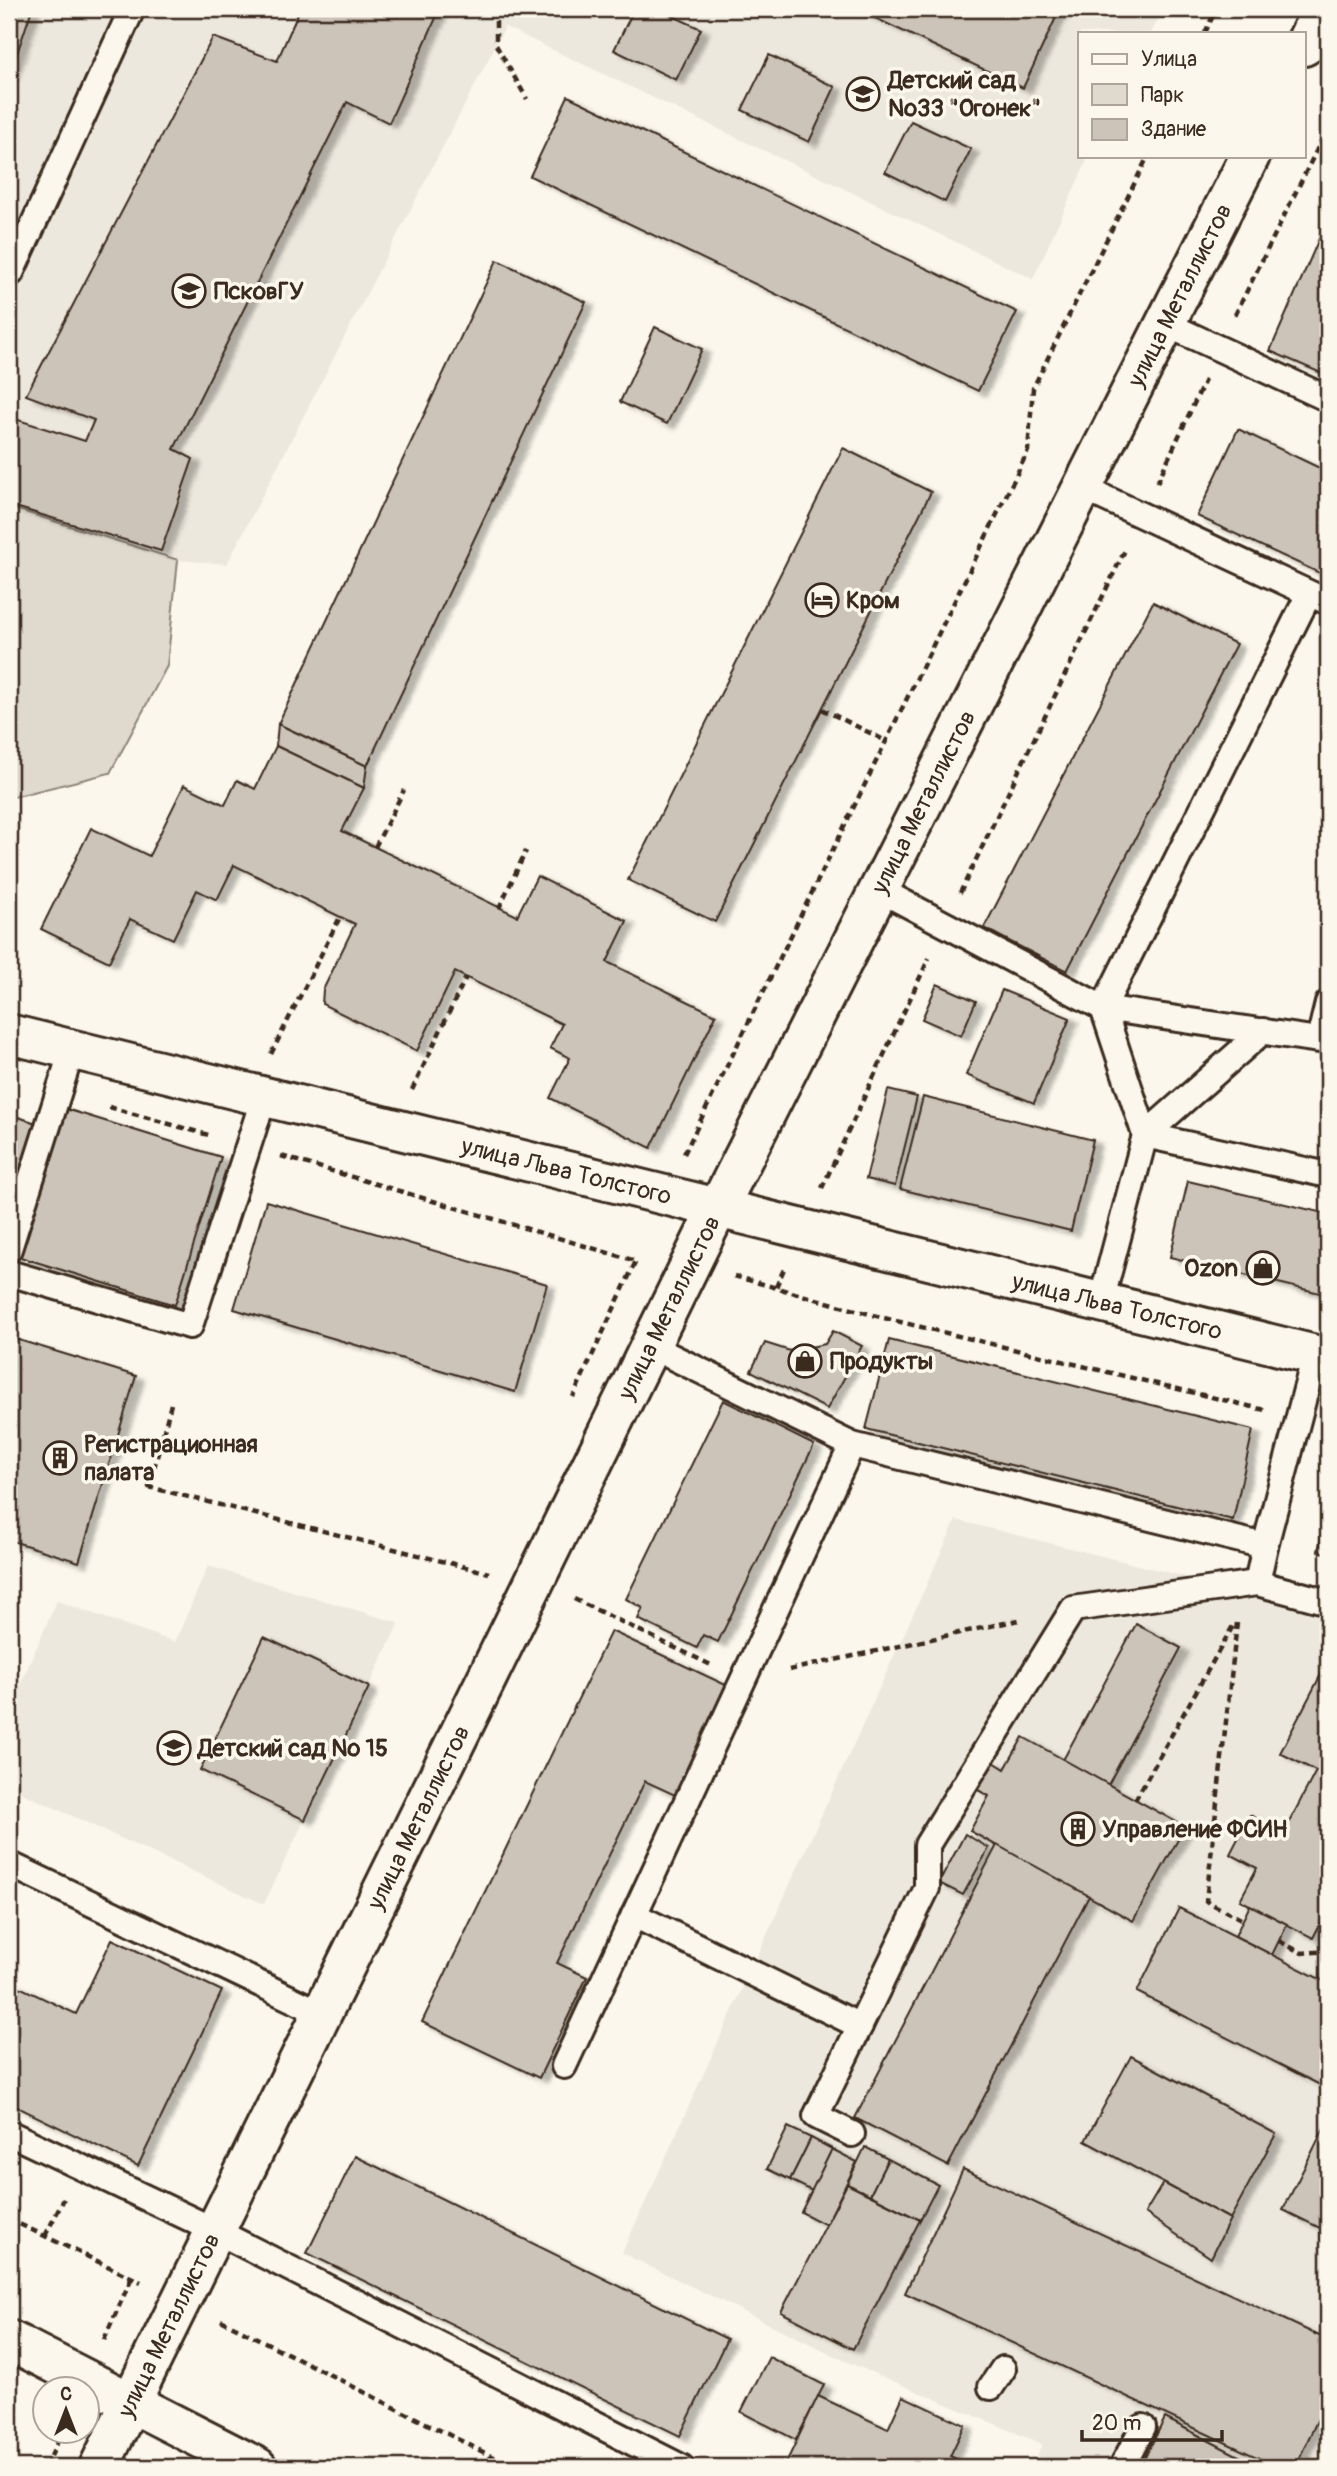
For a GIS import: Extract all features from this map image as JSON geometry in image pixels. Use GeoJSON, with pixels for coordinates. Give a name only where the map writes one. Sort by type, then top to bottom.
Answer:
{"type":"FeatureCollection","features":[{"type":"Feature","properties":{"kind":"street"},"geometry":{"type":"LineString","coordinates":[[1306,42],[1322,9]]}},
{"type":"Feature","properties":{"kind":"street","name":"улица Металлистов"},"geometry":{"type":"LineString","coordinates":[[99,2467],[183,2301],[718,1208],[1249,158]]}},
{"type":"Feature","properties":{"kind":"street","name":"улица Льва Толстого"},"geometry":{"type":"LineString","coordinates":[[9,1034],[1322,1357]]}},
{"type":"Feature","properties":{"kind":"street"},"geometry":{"type":"LineString","coordinates":[[9,2340],[77,2374]]}},
{"type":"Feature","properties":{"kind":"street"},"geometry":{"type":"LineString","coordinates":[[102,2387],[257,2467]]}},
{"type":"Feature","properties":{"kind":"lane"},"geometry":{"type":"LineString","coordinates":[[11,273],[132,9]]}},
{"type":"Feature","properties":{"kind":"lane"},"geometry":{"type":"LineString","coordinates":[[1166,324],[1328,399]]}},
{"type":"Feature","properties":{"kind":"lane"},"geometry":{"type":"LineString","coordinates":[[1083,488],[1319,598],[1103,1008],[1146,1135]]}},
{"type":"Feature","properties":{"kind":"lane"},"geometry":{"type":"LineString","coordinates":[[880,890],[1103,1008],[1319,1040],[1328,1003]]}},
{"type":"Feature","properties":{"kind":"lane"},"geometry":{"type":"LineString","coordinates":[[1101,1302],[1146,1135],[1263,1031]]}},
{"type":"Feature","properties":{"kind":"lane"},"geometry":{"type":"LineString","coordinates":[[9,1249],[72,1050]]}},
{"type":"Feature","properties":{"kind":"lane"},"geometry":{"type":"LineString","coordinates":[[9,1273],[190,1326],[264,1097]]}},
{"type":"Feature","properties":{"kind":"lane"},"geometry":{"type":"LineString","coordinates":[[1146,1135],[1328,1175]]}},
{"type":"Feature","properties":{"kind":"lane"},"geometry":{"type":"LineString","coordinates":[[650,1346],[852,1445],[1265,1546]]}},
{"type":"Feature","properties":{"kind":"lane"},"geometry":{"type":"LineString","coordinates":[[1257,1583],[1299,1418],[1322,1357]]}},
{"type":"Feature","properties":{"kind":"lane"},"geometry":{"type":"LineString","coordinates":[[564,2066],[852,1445]]}},
{"type":"Feature","properties":{"kind":"lane"},"geometry":{"type":"LineString","coordinates":[[852,2134],[816,2116],[927,1888],[927,1845],[1073,1609],[1257,1583],[1328,1602]]}},
{"type":"Feature","properties":{"kind":"lane"},"geometry":{"type":"LineString","coordinates":[[9,1864],[323,2014]]}},
{"type":"Feature","properties":{"kind":"lane"},"geometry":{"type":"LineString","coordinates":[[634,1915],[860,2026]]}},
{"type":"Feature","properties":{"kind":"lane"},"geometry":{"type":"LineString","coordinates":[[9,2133],[216,2231],[681,2467]]}},
{"type":"Feature","properties":{"kind":"lane"},"geometry":{"type":"LineString","coordinates":[[1122,2467],[1143,2427]]}},
{"type":"Feature","properties":{"kind":"path"},"geometry":{"type":"LineString","coordinates":[[496,9],[496,45],[527,99]]}},
{"type":"Feature","properties":{"kind":"path"},"geometry":{"type":"LineString","coordinates":[[1205,32],[1216,9]]}},
{"type":"Feature","properties":{"kind":"path"},"geometry":{"type":"LineString","coordinates":[[819,1195],[945,925],[1142,516],[1219,348],[1328,127]]}},
{"type":"Feature","properties":{"kind":"path"},"geometry":{"type":"LineString","coordinates":[[683,1155],[884,740],[1028,451],[1033,388],[1147,158]]}},
{"type":"Feature","properties":{"kind":"path"},"geometry":{"type":"LineString","coordinates":[[822,709],[884,740]]}},
{"type":"Feature","properties":{"kind":"path"},"geometry":{"type":"LineString","coordinates":[[375,847],[404,790]]}},
{"type":"Feature","properties":{"kind":"path"},"geometry":{"type":"LineString","coordinates":[[499,908],[526,851]]}},
{"type":"Feature","properties":{"kind":"path"},"geometry":{"type":"LineString","coordinates":[[270,1054],[340,917]]}},
{"type":"Feature","properties":{"kind":"path"},"geometry":{"type":"LineString","coordinates":[[412,1090],[466,977]]}},
{"type":"Feature","properties":{"kind":"path"},"geometry":{"type":"LineString","coordinates":[[257,1051],[283,1058]]}},
{"type":"Feature","properties":{"kind":"path"},"geometry":{"type":"LineString","coordinates":[[399,1087],[425,1094]]}},
{"type":"Feature","properties":{"kind":"path"},"geometry":{"type":"LineString","coordinates":[[58,1093],[636,1261],[687,1271],[733,1275],[884,1318],[1299,1418]]}},
{"type":"Feature","properties":{"kind":"path"},"geometry":{"type":"LineString","coordinates":[[568,1407],[636,1261]]}},
{"type":"Feature","properties":{"kind":"path"},"geometry":{"type":"LineString","coordinates":[[171,1404],[149,1487],[489,1573]]}},
{"type":"Feature","properties":{"kind":"path"},"geometry":{"type":"LineString","coordinates":[[483,1585],[495,1561]]}},
{"type":"Feature","properties":{"kind":"path"},"geometry":{"type":"LineString","coordinates":[[573,1599],[743,1680],[1073,1609]]}},
{"type":"Feature","properties":{"kind":"path"},"geometry":{"type":"LineString","coordinates":[[1135,1800],[1238,1617],[1206,1901],[1242,1920]]}},
{"type":"Feature","properties":{"kind":"path"},"geometry":{"type":"LineString","coordinates":[[1279,1941],[1302,1953],[1328,1951]]}},
{"type":"Feature","properties":{"kind":"path"},"geometry":{"type":"LineString","coordinates":[[9,2218],[183,2301],[513,2467]]}},
{"type":"Feature","properties":{"kind":"path"},"geometry":{"type":"LineString","coordinates":[[89,2374],[132,2277]]}},
{"type":"Feature","properties":{"kind":"path"},"geometry":{"type":"LineString","coordinates":[[47,2467],[57,2444]]}},
{"type":"Feature","properties":{"kind":"shaded area","name":"ПсковГУ"},"geometry":{"type":"Polygon","coordinates":[[[9,9],[1163,9],[1152,32],[1078,32],[1078,158],[1088,158],[1033,279],[505,27],[227,564],[178,560],[167,666],[110,773],[9,798],[9,9]]]}},
{"type":"Feature","properties":{"kind":"shaded area"},"geometry":{"type":"Polygon","coordinates":[[[956,1520],[1328,1612],[1328,2467],[1033,2467],[1042,2444],[850,2363],[622,2253],[956,1520]]]}},
{"type":"Feature","properties":{"kind":"shaded area","name":"Детский сад № 15"},"geometry":{"type":"Polygon","coordinates":[[[208,1566],[399,1623],[264,1904],[9,1787],[9,1710],[57,1601],[175,1642],[208,1566]]]}},
{"type":"Feature","properties":{"kind":"green space"},"geometry":{"type":"Polygon","coordinates":[[[9,507],[178,560],[167,666],[110,773],[9,798],[9,507]]]}},
{"type":"Feature","properties":{"kind":"building"},"geometry":{"type":"Polygon","coordinates":[[[9,9],[32,9],[9,77],[9,9]]]}},
{"type":"Feature","properties":{"kind":"building"},"geometry":{"type":"Polygon","coordinates":[[[300,9],[440,9],[389,123],[347,102],[174,449],[193,459],[161,551],[9,505],[9,417],[85,441],[94,420],[26,395],[213,37],[277,61],[300,9]]]}},
{"type":"Feature","properties":{"kind":"building"},"geometry":{"type":"Polygon","coordinates":[[[634,9],[658,9],[701,29],[676,80],[614,50],[634,9]]]}},
{"type":"Feature","properties":{"kind":"building"},"geometry":{"type":"Polygon","coordinates":[[[856,9],[1060,9],[1023,88],[856,9]]]}},
{"type":"Feature","properties":{"kind":"building"},"geometry":{"type":"Polygon","coordinates":[[[769,55],[835,87],[809,142],[742,110],[769,55]]]}},
{"type":"Feature","properties":{"kind":"building"},"geometry":{"type":"Polygon","coordinates":[[[568,96],[1017,312],[978,391],[530,176],[568,96]]]}},
{"type":"Feature","properties":{"kind":"building"},"geometry":{"type":"Polygon","coordinates":[[[911,121],[971,149],[945,202],[885,172],[911,121]]]}},
{"type":"Feature","properties":{"kind":"building"},"geometry":{"type":"Polygon","coordinates":[[[1328,218],[1328,376],[1270,351],[1328,218]]]}},
{"type":"Feature","properties":{"kind":"building"},"geometry":{"type":"Polygon","coordinates":[[[497,260],[586,302],[367,766],[278,724],[497,260]]]}},
{"type":"Feature","properties":{"kind":"building"},"geometry":{"type":"Polygon","coordinates":[[[655,327],[702,349],[667,424],[620,402],[655,327]]]}},
{"type":"Feature","properties":{"kind":"building"},"geometry":{"type":"Polygon","coordinates":[[[1238,429],[1328,472],[1328,577],[1197,516],[1238,429]]]}},
{"type":"Feature","properties":{"kind":"building","name":"Кром"},"geometry":{"type":"Polygon","coordinates":[[[843,448],[931,492],[715,922],[628,880],[843,448]]]}},
{"type":"Feature","properties":{"kind":"building"},"geometry":{"type":"Polygon","coordinates":[[[1153,602],[1236,644],[1067,971],[984,928],[1153,602]]]}},
{"type":"Feature","properties":{"kind":"building"},"geometry":{"type":"Polygon","coordinates":[[[278,724],[367,766],[364,788],[276,746],[278,724]]]}},
{"type":"Feature","properties":{"kind":"building"},"geometry":{"type":"Polygon","coordinates":[[[276,746],[364,788],[342,831],[517,916],[537,876],[627,921],[607,962],[716,1015],[651,1148],[550,1098],[570,1058],[550,1048],[562,1024],[455,972],[417,1051],[322,1004],[323,990],[355,924],[234,865],[217,900],[197,890],[173,939],[130,919],[109,962],[41,929],[91,828],[149,856],[184,785],[225,805],[237,780],[255,789],[276,746]]]}},
{"type":"Feature","properties":{"kind":"building"},"geometry":{"type":"Polygon","coordinates":[[[937,984],[976,1001],[961,1036],[922,1019],[937,984]]]}},
{"type":"Feature","properties":{"kind":"building"},"geometry":{"type":"Polygon","coordinates":[[[1002,990],[1070,1018],[1034,1103],[966,1075],[1002,990]]]}},
{"type":"Feature","properties":{"kind":"building"},"geometry":{"type":"Polygon","coordinates":[[[888,1090],[917,1097],[895,1186],[866,1179],[888,1090]]]}},
{"type":"Feature","properties":{"kind":"building"},"geometry":{"type":"Polygon","coordinates":[[[923,1097],[1093,1140],[1071,1231],[900,1189],[923,1097]]]}},
{"type":"Feature","properties":{"kind":"building"},"geometry":{"type":"Polygon","coordinates":[[[66,1109],[221,1157],[175,1305],[20,1257],[66,1109]]]}},
{"type":"Feature","properties":{"kind":"building"},"geometry":{"type":"Polygon","coordinates":[[[9,1114],[36,1123],[9,1211],[9,1114]]]}},
{"type":"Feature","properties":{"kind":"building"},"geometry":{"type":"Polygon","coordinates":[[[1188,1181],[1328,1214],[1328,1295],[1170,1257],[1188,1181]]]}},
{"type":"Feature","properties":{"kind":"building"},"geometry":{"type":"Polygon","coordinates":[[[266,1201],[547,1284],[515,1392],[234,1309],[266,1201]]]}},
{"type":"Feature","properties":{"kind":"building","name":"Продукты"},"geometry":{"type":"Polygon","coordinates":[[[833,1331],[862,1346],[827,1409],[751,1371],[765,1343],[790,1351],[825,1344],[833,1331]]]}},
{"type":"Feature","properties":{"kind":"building","name":"Регистрационная палата"},"geometry":{"type":"Polygon","coordinates":[[[9,1337],[136,1376],[79,1562],[9,1540],[9,1337]]]}},
{"type":"Feature","properties":{"kind":"building"},"geometry":{"type":"Polygon","coordinates":[[[889,1340],[1253,1430],[1233,1520],[866,1429],[889,1340]]]}},
{"type":"Feature","properties":{"kind":"building"},"geometry":{"type":"Polygon","coordinates":[[[723,1400],[814,1445],[718,1642],[703,1635],[697,1648],[638,1619],[643,1608],[626,1599],[723,1400]]]}},
{"type":"Feature","properties":{"kind":"building"},"geometry":{"type":"Polygon","coordinates":[[[1328,1509],[1328,1554],[1318,1551],[1328,1509]]]}},
{"type":"Feature","properties":{"kind":"building"},"geometry":{"type":"Polygon","coordinates":[[[1136,1624],[1181,1648],[1108,1785],[1063,1760],[1136,1624]]]}},
{"type":"Feature","properties":{"kind":"building"},"geometry":{"type":"Polygon","coordinates":[[[611,1631],[730,1687],[677,1796],[645,1781],[557,1963],[587,1977],[539,2078],[422,2022],[611,1631]]]}},
{"type":"Feature","properties":{"kind":"building"},"geometry":{"type":"Polygon","coordinates":[[[264,1637],[369,1687],[305,1820],[200,1770],[264,1637]]]}},
{"type":"Feature","properties":{"kind":"building"},"geometry":{"type":"Polygon","coordinates":[[[1328,1661],[1328,1908],[1313,1938],[1240,1900],[1257,1868],[1230,1854],[1250,1815],[1284,1832],[1316,1771],[1280,1753],[1328,1661]]]}},
{"type":"Feature","properties":{"kind":"building","name":"Управление ФСИН"},"geometry":{"type":"Polygon","coordinates":[[[1023,1737],[1185,1827],[1133,1921],[970,1831],[989,1796],[976,1789],[992,1761],[1005,1769],[1023,1737]]]}},
{"type":"Feature","properties":{"kind":"building"},"geometry":{"type":"Polygon","coordinates":[[[965,1834],[989,1848],[963,1895],[939,1883],[965,1834]]]}},
{"type":"Feature","properties":{"kind":"building"},"geometry":{"type":"Polygon","coordinates":[[[997,1845],[1089,1896],[948,2166],[855,2118],[997,1845]]]}},
{"type":"Feature","properties":{"kind":"building"},"geometry":{"type":"Polygon","coordinates":[[[1250,1905],[1287,1924],[1272,1955],[1235,1936],[1250,1905]]]}},
{"type":"Feature","properties":{"kind":"building"},"geometry":{"type":"Polygon","coordinates":[[[1179,1908],[1328,1983],[1328,2089],[1137,1992],[1179,1908]]]}},
{"type":"Feature","properties":{"kind":"building"},"geometry":{"type":"Polygon","coordinates":[[[112,1939],[222,1991],[138,2166],[9,2103],[9,1982],[76,2014],[112,1939]]]}},
{"type":"Feature","properties":{"kind":"building"},"geometry":{"type":"Polygon","coordinates":[[[1131,2056],[1276,2134],[1230,2219],[1085,2141],[1131,2056]]]}},
{"type":"Feature","properties":{"kind":"building"},"geometry":{"type":"Polygon","coordinates":[[[1328,2120],[1328,2232],[1283,2210],[1328,2120]]]}},
{"type":"Feature","properties":{"kind":"building"},"geometry":{"type":"Polygon","coordinates":[[[788,2127],[811,2138],[790,2180],[767,2169],[788,2127]]]}},
{"type":"Feature","properties":{"kind":"building"},"geometry":{"type":"Polygon","coordinates":[[[811,2138],[832,2149],[812,2191],[790,2180],[811,2138]]]}},
{"type":"Feature","properties":{"kind":"building"},"geometry":{"type":"Polygon","coordinates":[[[865,2147],[888,2159],[870,2195],[847,2184],[865,2147]]]}},
{"type":"Feature","properties":{"kind":"building"},"geometry":{"type":"Polygon","coordinates":[[[832,2149],[857,2162],[826,2225],[801,2212],[832,2149]]]}},
{"type":"Feature","properties":{"kind":"building"},"geometry":{"type":"Polygon","coordinates":[[[355,2156],[727,2339],[680,2436],[307,2253],[355,2156]]]}},
{"type":"Feature","properties":{"kind":"building"},"geometry":{"type":"Polygon","coordinates":[[[888,2159],[938,2185],[920,2220],[870,2195],[888,2159]]]}},
{"type":"Feature","properties":{"kind":"building"},"geometry":{"type":"Polygon","coordinates":[[[963,2169],[1328,2340],[1328,2398],[1295,2467],[1278,2467],[905,2293],[963,2169]]]}},
{"type":"Feature","properties":{"kind":"building"},"geometry":{"type":"Polygon","coordinates":[[[1163,2183],[1230,2219],[1211,2258],[1145,2213],[1163,2183]]]}},
{"type":"Feature","properties":{"kind":"building"},"geometry":{"type":"Polygon","coordinates":[[[847,2184],[920,2220],[853,2349],[781,2312],[847,2184]]]}},
{"type":"Feature","properties":{"kind":"building"},"geometry":{"type":"Polygon","coordinates":[[[769,2357],[824,2385],[796,2440],[741,2412],[769,2357]]]}},
{"type":"Feature","properties":{"kind":"building"},"geometry":{"type":"Polygon","coordinates":[[[818,2396],[888,2429],[903,2396],[965,2425],[950,2456],[973,2467],[784,2467],[818,2396]]]}},
{"type":"Feature","properties":{"kind":"building"},"geometry":{"type":"Polygon","coordinates":[[[1165,2418],[1260,2467],[1140,2467],[1165,2418]]]}},
{"type":"Feature","properties":{"kind":"place","name":"Детский сад №33 \"Огонек\""},"geometry":{"type":"Point","coordinates":[863,94]}},
{"type":"Feature","properties":{"kind":"place","name":"ПсковГУ"},"geometry":{"type":"Point","coordinates":[189,291]}},
{"type":"Feature","properties":{"kind":"place","name":"Кром"},"geometry":{"type":"Point","coordinates":[822,600]}},
{"type":"Feature","properties":{"kind":"place","name":"Ozon"},"geometry":{"type":"Point","coordinates":[1263,1268]}},
{"type":"Feature","properties":{"kind":"place","name":"Продукты"},"geometry":{"type":"Point","coordinates":[805,1361]}},
{"type":"Feature","properties":{"kind":"place","name":"Регистрационная палата"},"geometry":{"type":"Point","coordinates":[60,1458]}},
{"type":"Feature","properties":{"kind":"place","name":"Детский сад № 15"},"geometry":{"type":"Point","coordinates":[174,1748]}},
{"type":"Feature","properties":{"kind":"place","name":"Управление ФСИН"},"geometry":{"type":"Point","coordinates":[1078,1829]}}]}
